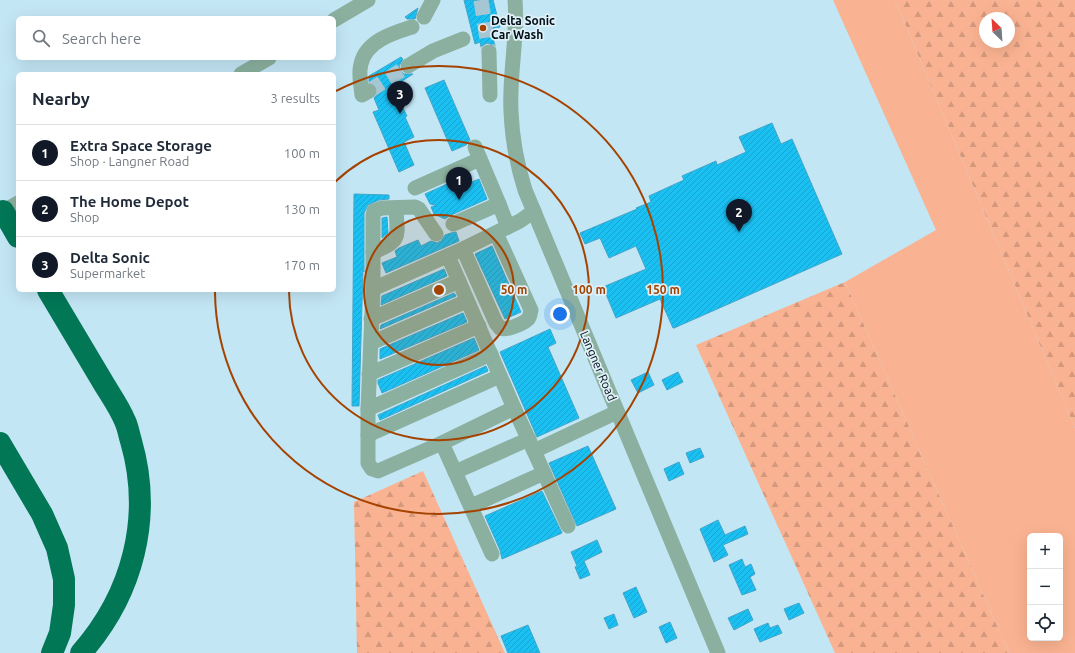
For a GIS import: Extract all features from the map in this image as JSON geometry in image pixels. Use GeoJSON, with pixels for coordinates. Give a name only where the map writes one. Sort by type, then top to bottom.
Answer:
{"type":"FeatureCollection","features":[{"type":"Feature","properties":{"kind":"highway"},"geometry":{"type":"LineString","coordinates":[[5,209],[16,233]]}},
{"type":"Feature","properties":{"kind":"highway"},"geometry":{"type":"LineString","coordinates":[[49,292],[125,421],[135,455],[140,482],[140,519],[136,549],[130,571],[119,597],[81,653]]}},
{"type":"Feature","properties":{"kind":"highway"},"geometry":{"type":"LineString","coordinates":[[0,443],[42,514],[57,548],[64,579],[64,605],[60,633],[52,653]]}},
{"type":"Feature","properties":{"kind":"street"},"geometry":{"type":"LineString","coordinates":[[336,19],[368,0]]}},
{"type":"Feature","properties":{"kind":"street"},"geometry":{"type":"LineString","coordinates":[[424,17],[433,0]]}},
{"type":"Feature","properties":{"kind":"street","name":"Langner Road"},"geometry":{"type":"LineString","coordinates":[[515,0],[516,20],[512,70],[511,121],[521,178],[718,653]]}},
{"type":"Feature","properties":{"kind":"street"},"geometry":{"type":"LineString","coordinates":[[369,91],[362,95],[360,75],[361,64],[364,56],[373,45],[389,35],[412,27]]}},
{"type":"Feature","properties":{"kind":"street"},"geometry":{"type":"LineString","coordinates":[[408,66],[433,52],[463,39]]}},
{"type":"Feature","properties":{"kind":"street"},"geometry":{"type":"LineString","coordinates":[[489,52],[490,94]]}},
{"type":"Feature","properties":{"kind":"street"},"geometry":{"type":"LineString","coordinates":[[245,72],[266,60]]}},
{"type":"Feature","properties":{"kind":"street"},"geometry":{"type":"LineString","coordinates":[[415,188],[477,153],[499,204],[502,230],[531,310],[529,318],[526,322],[507,329],[500,328],[463,249]]}},
{"type":"Feature","properties":{"kind":"street"},"geometry":{"type":"LineString","coordinates":[[454,224],[499,204]]}},
{"type":"Feature","properties":{"kind":"street"},"geometry":{"type":"LineString","coordinates":[[436,234],[419,209],[415,207],[382,208],[374,211],[368,409],[368,463],[372,469],[378,471],[514,408]]}},
{"type":"Feature","properties":{"kind":"street"},"geometry":{"type":"LineString","coordinates":[[373,252],[385,248],[395,241],[397,235],[396,208]]}},
{"type":"Feature","properties":{"kind":"street"},"geometry":{"type":"LineString","coordinates":[[372,289],[448,256],[520,222],[534,211]]}},
{"type":"Feature","properties":{"kind":"street"},"geometry":{"type":"LineString","coordinates":[[448,256],[514,408],[568,526]]}},
{"type":"Feature","properties":{"kind":"street"},"geometry":{"type":"LineString","coordinates":[[371,319],[459,281]]}},
{"type":"Feature","properties":{"kind":"street"},"geometry":{"type":"LineString","coordinates":[[371,343],[468,301]]}},
{"type":"Feature","properties":{"kind":"street"},"geometry":{"type":"LineString","coordinates":[[369,374],[479,326]]}},
{"type":"Feature","properties":{"kind":"street"},"geometry":{"type":"LineString","coordinates":[[368,409],[491,354]]}},
{"type":"Feature","properties":{"kind":"street"},"geometry":{"type":"LineString","coordinates":[[368,434],[500,376]]}},
{"type":"Feature","properties":{"kind":"street"},"geometry":{"type":"LineString","coordinates":[[456,472],[617,412]]}},
{"type":"Feature","properties":{"kind":"street"},"geometry":{"type":"LineString","coordinates":[[442,442],[492,554]]}},
{"type":"Feature","properties":{"kind":"street"},"geometry":{"type":"LineString","coordinates":[[471,506],[544,473]]}},
{"type":"Feature","properties":{"kind":"green space"},"geometry":{"type":"Polygon","coordinates":[[[833,0],[895,0],[1075,428],[1075,653],[1009,653],[845,282],[936,230],[833,0]]]}},
{"type":"Feature","properties":{"kind":"green space"},"geometry":{"type":"Polygon","coordinates":[[[895,0],[1075,0],[1075,428],[895,0]]]}},
{"type":"Feature","properties":{"kind":"green space"},"geometry":{"type":"Polygon","coordinates":[[[845,282],[1009,653],[835,653],[696,345],[845,282]]]}},
{"type":"Feature","properties":{"kind":"green space"},"geometry":{"type":"Polygon","coordinates":[[[423,471],[505,653],[357,653],[354,502],[423,471]]]}},
{"type":"Feature","properties":{"kind":"building","name":"Delta Sonic Car Wash"},"geometry":{"type":"Polygon","coordinates":[[[464,0],[493,0],[500,27],[491,29],[495,46],[488,43],[481,47],[480,42],[475,44],[464,0]]]}},
{"type":"Feature","properties":{"kind":"building"},"geometry":{"type":"Polygon","coordinates":[[[418,8],[415,19],[407,19],[405,17],[418,8]]]}},
{"type":"Feature","properties":{"kind":"building"},"geometry":{"type":"Polygon","coordinates":[[[401,57],[403,59],[399,66],[401,71],[404,74],[413,74],[393,87],[401,107],[402,106],[407,116],[405,117],[414,137],[404,142],[414,165],[399,172],[373,112],[379,110],[374,98],[378,91],[377,86],[374,83],[369,82],[369,76],[401,57]]]}},
{"type":"Feature","properties":{"kind":"building"},"geometry":{"type":"Polygon","coordinates":[[[444,80],[470,140],[466,145],[452,151],[425,88],[444,80]]]}},
{"type":"Feature","properties":{"kind":"building"},"geometry":{"type":"Polygon","coordinates":[[[772,123],[781,144],[792,139],[842,254],[674,328],[660,299],[616,318],[603,287],[646,269],[636,246],[609,258],[600,238],[585,244],[580,233],[651,202],[649,196],[684,180],[682,176],[716,161],[717,165],[746,152],[739,137],[772,123]]]}},
{"type":"Feature","properties":{"kind":"building"},"geometry":{"type":"Polygon","coordinates":[[[479,179],[487,199],[445,219],[434,214],[431,207],[436,205],[430,204],[425,194],[447,184],[448,186],[453,184],[455,189],[479,179]]]}},
{"type":"Feature","properties":{"kind":"building"},"geometry":{"type":"Polygon","coordinates":[[[354,194],[389,195],[389,199],[379,200],[368,205],[364,213],[364,272],[363,270],[359,406],[352,406],[354,194]]]}},
{"type":"Feature","properties":{"kind":"building"},"geometry":{"type":"Polygon","coordinates":[[[387,217],[388,233],[382,238],[382,218],[387,217]]]}},
{"type":"Feature","properties":{"kind":"building"},"geometry":{"type":"Polygon","coordinates":[[[456,232],[459,241],[386,273],[382,263],[397,257],[395,251],[399,248],[418,240],[421,246],[431,241],[437,243],[441,241],[445,235],[456,232]]]}},
{"type":"Feature","properties":{"kind":"building"},"geometry":{"type":"Polygon","coordinates":[[[492,246],[521,312],[505,319],[475,254],[492,246]]]}},
{"type":"Feature","properties":{"kind":"building"},"geometry":{"type":"Polygon","coordinates":[[[444,269],[447,276],[381,305],[382,296],[444,269]]]}},
{"type":"Feature","properties":{"kind":"building"},"geometry":{"type":"Polygon","coordinates":[[[454,293],[456,296],[380,329],[381,325],[454,293]]]}},
{"type":"Feature","properties":{"kind":"building"},"geometry":{"type":"Polygon","coordinates":[[[463,313],[467,322],[380,359],[380,349],[463,313]]]}},
{"type":"Feature","properties":{"kind":"building"},"geometry":{"type":"Polygon","coordinates":[[[550,329],[556,343],[548,347],[579,418],[537,437],[500,352],[550,329]]]}},
{"type":"Feature","properties":{"kind":"building"},"geometry":{"type":"Polygon","coordinates":[[[474,338],[479,350],[382,393],[378,380],[474,338]]]}},
{"type":"Feature","properties":{"kind":"building"},"geometry":{"type":"Polygon","coordinates":[[[486,366],[488,371],[380,420],[378,415],[486,366]]]}},
{"type":"Feature","properties":{"kind":"building"},"geometry":{"type":"Polygon","coordinates":[[[648,372],[654,385],[638,393],[631,380],[648,372]]]}},
{"type":"Feature","properties":{"kind":"building"},"geometry":{"type":"Polygon","coordinates":[[[678,372],[683,382],[667,390],[662,380],[678,372]]]}},
{"type":"Feature","properties":{"kind":"building"},"geometry":{"type":"Polygon","coordinates":[[[588,446],[616,509],[577,526],[549,463],[588,446]]]}},
{"type":"Feature","properties":{"kind":"building"},"geometry":{"type":"Polygon","coordinates":[[[700,448],[704,457],[690,463],[686,453],[700,448]]]}},
{"type":"Feature","properties":{"kind":"building"},"geometry":{"type":"Polygon","coordinates":[[[679,462],[684,474],[669,481],[664,469],[679,462]]]}},
{"type":"Feature","properties":{"kind":"building"},"geometry":{"type":"Polygon","coordinates":[[[542,491],[562,533],[502,559],[500,550],[485,516],[542,491]]]}},
{"type":"Feature","properties":{"kind":"building"},"geometry":{"type":"Polygon","coordinates":[[[718,520],[725,535],[745,526],[748,534],[723,545],[728,555],[714,562],[700,529],[718,520]]]}},
{"type":"Feature","properties":{"kind":"building"},"geometry":{"type":"Polygon","coordinates":[[[597,540],[602,552],[584,561],[590,575],[580,579],[575,567],[577,566],[571,552],[597,540]]]}},
{"type":"Feature","properties":{"kind":"building"},"geometry":{"type":"Polygon","coordinates":[[[742,559],[745,567],[751,564],[755,574],[750,577],[756,590],[742,595],[729,565],[742,559]]]}},
{"type":"Feature","properties":{"kind":"building"},"geometry":{"type":"Polygon","coordinates":[[[636,587],[647,612],[634,618],[623,593],[636,587]]]}},
{"type":"Feature","properties":{"kind":"building"},"geometry":{"type":"Polygon","coordinates":[[[799,603],[804,613],[789,620],[784,609],[799,603]]]}},
{"type":"Feature","properties":{"kind":"building"},"geometry":{"type":"Polygon","coordinates":[[[748,609],[753,620],[734,630],[728,618],[748,609]]]}},
{"type":"Feature","properties":{"kind":"building"},"geometry":{"type":"Polygon","coordinates":[[[614,614],[618,625],[609,629],[604,618],[614,614]]]}},
{"type":"Feature","properties":{"kind":"building"},"geometry":{"type":"Polygon","coordinates":[[[670,622],[677,638],[666,643],[659,627],[670,622]]]}},
{"type":"Feature","properties":{"kind":"building"},"geometry":{"type":"Polygon","coordinates":[[[768,623],[770,628],[778,625],[782,633],[760,642],[754,629],[768,623]]]}},
{"type":"Feature","properties":{"kind":"building"},"geometry":{"type":"Polygon","coordinates":[[[528,625],[540,653],[508,653],[501,636],[528,625]]]}},
{"type":"Feature","properties":{"kind":"tunnel"},"geometry":{"type":"LineString","coordinates":[[481,0],[489,52]]}},
{"type":"Feature","properties":{"kind":"tunnel"},"geometry":{"type":"LineString","coordinates":[[369,91],[408,66]]}},
{"type":"Feature","properties":{"kind":"place","name":"Delta Sonic Car Wash"},"geometry":{"type":"Point","coordinates":[483,28]}},
{"type":"Feature","properties":{"kind":"place","name":"Delta Sonic"},"geometry":{"type":"Point","coordinates":[400,114]}},
{"type":"Feature","properties":{"kind":"place","name":"Extra Space Storage"},"geometry":{"type":"Point","coordinates":[459,200]}},
{"type":"Feature","properties":{"kind":"place","name":"The Home Depot"},"geometry":{"type":"Point","coordinates":[739,232]}}]}
